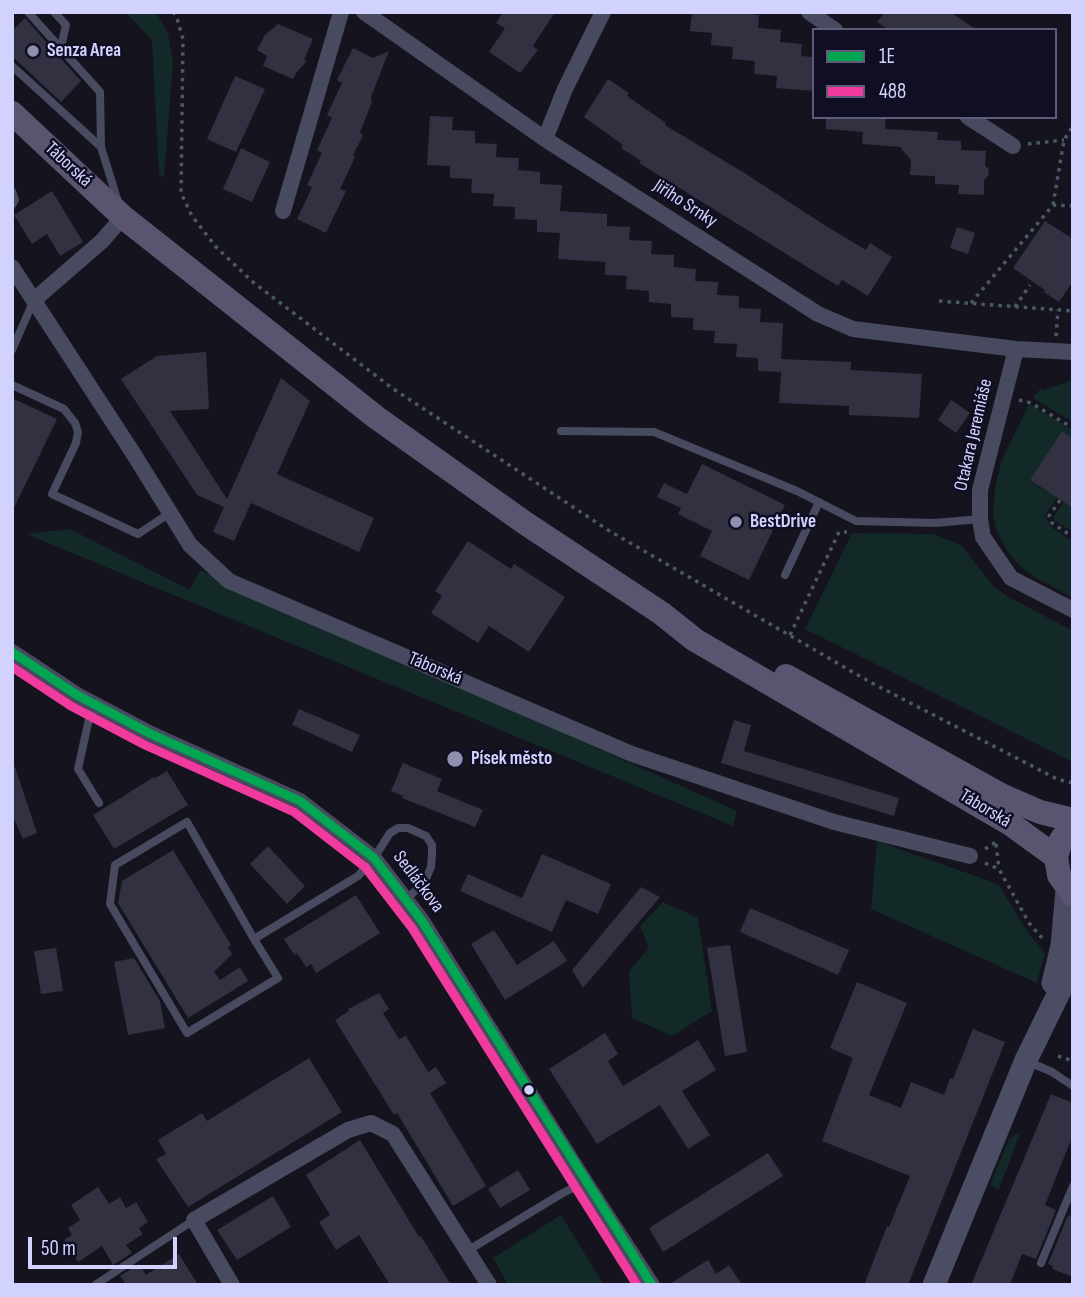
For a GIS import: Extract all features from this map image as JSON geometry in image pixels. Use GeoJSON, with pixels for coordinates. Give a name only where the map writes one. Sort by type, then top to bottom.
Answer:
{"type":"FeatureCollection","features":[{"type":"Feature","properties":{"kind":"main road","name":"Táborská"},"geometry":{"type":"LineString","coordinates":[[12,113],[124,218],[377,418],[525,523],[661,613],[695,640],[1012,824],[1056,857]]}},
{"type":"Feature","properties":{"kind":"main road","name":"Táborská"},"geometry":{"type":"LineString","coordinates":[[661,613],[696,626],[1003,796],[1040,812],[1073,822]]}},
{"type":"Feature","properties":{"kind":"main road"},"geometry":{"type":"LineString","coordinates":[[934,1285],[1045,1018],[1068,955],[1070,893],[1059,875],[1056,857],[1060,840],[1073,822]]}},
{"type":"Feature","properties":{"kind":"street"},"geometry":{"type":"LineString","coordinates":[[284,211],[341,12]]}},
{"type":"Feature","properties":{"kind":"street","name":"Jiřího Srnky"},"geometry":{"type":"LineString","coordinates":[[364,12],[545,139],[818,314],[853,329],[1016,349],[1073,352]]}},
{"type":"Feature","properties":{"kind":"street"},"geometry":{"type":"LineString","coordinates":[[545,139],[565,89],[603,12]]}},
{"type":"Feature","properties":{"kind":"street"},"geometry":{"type":"LineString","coordinates":[[809,12],[832,28]]}},
{"type":"Feature","properties":{"kind":"street"},"geometry":{"type":"LineString","coordinates":[[971,119],[1013,146]]}},
{"type":"Feature","properties":{"kind":"street"},"geometry":{"type":"LineString","coordinates":[[34,300],[102,241],[124,218]]}},
{"type":"Feature","properties":{"kind":"street","name":"Táborská"},"geometry":{"type":"LineString","coordinates":[[12,267],[190,545],[229,581],[632,754],[834,822],[970,856]]}},
{"type":"Feature","properties":{"kind":"street","name":"Otakara Jeremiáše"},"geometry":{"type":"LineString","coordinates":[[1016,349],[979,490],[983,537],[1011,578],[1073,610]]}},
{"type":"Feature","properties":{"kind":"street","name":"Sedláčkova"},"geometry":{"type":"LineString","coordinates":[[12,652],[97,705],[151,734],[300,801],[374,858],[422,921],[652,1285]]}},
{"type":"Feature","properties":{"kind":"street"},"geometry":{"type":"LineString","coordinates":[[232,1285],[194,1220],[348,1130],[371,1123],[393,1133],[489,1285]]}},
{"type":"Feature","properties":{"kind":"lane"},"geometry":{"type":"LineString","coordinates":[[28,12],[100,92],[101,147],[124,218]]}},
{"type":"Feature","properties":{"kind":"lane"},"geometry":{"type":"LineString","coordinates":[[54,12],[66,25],[61,47]]}},
{"type":"Feature","properties":{"kind":"lane"},"geometry":{"type":"LineString","coordinates":[[12,66],[101,147]]}},
{"type":"Feature","properties":{"kind":"lane"},"geometry":{"type":"LineString","coordinates":[[12,191],[15,200],[12,205]]}},
{"type":"Feature","properties":{"kind":"lane"},"geometry":{"type":"LineString","coordinates":[[12,350],[34,300]]}},
{"type":"Feature","properties":{"kind":"lane"},"geometry":{"type":"LineString","coordinates":[[12,385],[64,409],[75,423],[78,432],[76,443],[52,494],[138,534],[170,513]]}},
{"type":"Feature","properties":{"kind":"lane"},"geometry":{"type":"LineString","coordinates":[[561,431],[654,432],[819,502],[856,521],[935,523],[980,519]]}},
{"type":"Feature","properties":{"kind":"lane"},"geometry":{"type":"LineString","coordinates":[[785,575],[819,502]]}},
{"type":"Feature","properties":{"kind":"lane"},"geometry":{"type":"LineString","coordinates":[[97,705],[89,719],[78,769],[99,803]]}},
{"type":"Feature","properties":{"kind":"lane"},"geometry":{"type":"LineString","coordinates":[[187,821],[254,939],[278,978],[187,1033],[110,904],[115,865],[187,821]]}},
{"type":"Feature","properties":{"kind":"lane"},"geometry":{"type":"LineString","coordinates":[[254,939],[358,876],[390,833],[398,828],[408,828],[426,836],[432,845],[432,867],[425,881],[406,900]]}},
{"type":"Feature","properties":{"kind":"lane"},"geometry":{"type":"LineString","coordinates":[[1026,1060],[1073,1086]]}},
{"type":"Feature","properties":{"kind":"lane"},"geometry":{"type":"LineString","coordinates":[[467,1251],[585,1182]]}},
{"type":"Feature","properties":{"kind":"lane"},"geometry":{"type":"LineString","coordinates":[[1041,1263],[1073,1186]]}},
{"type":"Feature","properties":{"kind":"lane"},"geometry":{"type":"LineString","coordinates":[[94,1285],[194,1220]]}},
{"type":"Feature","properties":{"kind":"path"},"geometry":{"type":"LineString","coordinates":[[173,12],[183,39],[181,193],[192,216],[216,247],[254,283],[392,388],[608,530],[870,682],[1057,779],[1073,783]]}},
{"type":"Feature","properties":{"kind":"path"},"geometry":{"type":"LineString","coordinates":[[971,303],[1053,205],[1064,140],[1073,126]]}},
{"type":"Feature","properties":{"kind":"path"},"geometry":{"type":"LineString","coordinates":[[1013,146],[1064,140]]}},
{"type":"Feature","properties":{"kind":"path"},"geometry":{"type":"LineString","coordinates":[[1053,205],[1073,206]]}},
{"type":"Feature","properties":{"kind":"path"},"geometry":{"type":"LineString","coordinates":[[1016,307],[1030,285]]}},
{"type":"Feature","properties":{"kind":"path"},"geometry":{"type":"LineString","coordinates":[[939,301],[1073,311]]}},
{"type":"Feature","properties":{"kind":"path"},"geometry":{"type":"LineString","coordinates":[[1055,351],[1058,310]]}},
{"type":"Feature","properties":{"kind":"path"},"geometry":{"type":"LineString","coordinates":[[1003,397],[1031,403],[1073,428]]}},
{"type":"Feature","properties":{"kind":"path"},"geometry":{"type":"LineString","coordinates":[[1060,500],[1049,516],[1052,523],[1073,537]]}},
{"type":"Feature","properties":{"kind":"path"},"geometry":{"type":"LineString","coordinates":[[790,636],[839,532],[853,532]]}},
{"type":"Feature","properties":{"kind":"path"},"geometry":{"type":"LineString","coordinates":[[996,844],[999,869],[1029,923],[1041,938],[1068,955]]}},
{"type":"Feature","properties":{"kind":"path"},"geometry":{"type":"LineString","coordinates":[[970,856],[999,869]]}},
{"type":"Feature","properties":{"kind":"path"},"geometry":{"type":"LineString","coordinates":[[1058,1056],[1073,1061]]}},
{"type":"Feature","properties":{"kind":"green space"},"geometry":{"type":"Polygon","coordinates":[[[125,12],[156,12],[168,33],[173,62],[164,178],[159,174],[152,40],[125,12]]]}},
{"type":"Feature","properties":{"kind":"green space"},"geometry":{"type":"Polygon","coordinates":[[[1073,380],[1073,422],[1033,398],[1041,388],[1044,390],[1073,380]]]}},
{"type":"Feature","properties":{"kind":"green space"},"geometry":{"type":"Polygon","coordinates":[[[1029,404],[1073,430],[1073,444],[1062,432],[1030,480],[1047,492],[1050,489],[1059,495],[1045,515],[1050,526],[1073,542],[1073,598],[1021,567],[1007,551],[997,532],[993,515],[1001,462],[1029,404]]]}},
{"type":"Feature","properties":{"kind":"green space"},"geometry":{"type":"Polygon","coordinates":[[[1065,500],[1073,509],[1073,532],[1053,517],[1065,500]]]}},
{"type":"Feature","properties":{"kind":"green space"},"geometry":{"type":"Polygon","coordinates":[[[70,529],[190,590],[200,570],[737,811],[733,826],[26,534],[70,529]]]}},
{"type":"Feature","properties":{"kind":"green space"},"geometry":{"type":"Polygon","coordinates":[[[852,533],[933,534],[961,545],[994,587],[1073,631],[1073,762],[805,629],[852,533]]]}},
{"type":"Feature","properties":{"kind":"green space"},"geometry":{"type":"Polygon","coordinates":[[[877,841],[998,884],[1030,935],[1045,953],[1037,983],[871,909],[877,841]]]}},
{"type":"Feature","properties":{"kind":"green space"},"geometry":{"type":"Polygon","coordinates":[[[663,902],[698,918],[712,1011],[672,1036],[632,1018],[629,971],[649,948],[640,926],[663,902]]]}},
{"type":"Feature","properties":{"kind":"green space"},"geometry":{"type":"Polygon","coordinates":[[[1021,1131],[999,1190],[992,1187],[991,1182],[1009,1139],[1021,1131]]]}},
{"type":"Feature","properties":{"kind":"green space"},"geometry":{"type":"Polygon","coordinates":[[[561,1215],[604,1285],[508,1285],[493,1258],[561,1215]]]}},
{"type":"Feature","properties":{"kind":"building"},"geometry":{"type":"Polygon","coordinates":[[[503,12],[555,12],[533,46],[538,50],[520,73],[489,52],[505,28],[496,23],[503,12]]]}},
{"type":"Feature","properties":{"kind":"building"},"geometry":{"type":"Polygon","coordinates":[[[692,12],[759,15],[758,28],[781,30],[780,42],[802,44],[801,56],[812,57],[812,91],[776,88],[777,76],[754,74],[755,61],[732,59],[733,47],[711,45],[712,33],[690,31],[692,12]]]}},
{"type":"Feature","properties":{"kind":"building"},"geometry":{"type":"Polygon","coordinates":[[[885,12],[950,12],[974,28],[886,28],[877,22],[885,12]]]}},
{"type":"Feature","properties":{"kind":"building"},"geometry":{"type":"Polygon","coordinates":[[[25,18],[81,81],[61,102],[12,56],[12,31],[25,18]]]}},
{"type":"Feature","properties":{"kind":"building"},"geometry":{"type":"Polygon","coordinates":[[[278,24],[313,39],[304,60],[307,61],[293,79],[263,66],[267,56],[257,50],[265,35],[278,24]]]}},
{"type":"Feature","properties":{"kind":"building"},"geometry":{"type":"Polygon","coordinates":[[[353,48],[373,58],[389,51],[360,132],[363,136],[340,189],[346,191],[326,233],[297,219],[312,187],[307,185],[322,153],[317,150],[332,118],[327,115],[342,83],[337,80],[353,48]]]}},
{"type":"Feature","properties":{"kind":"building"},"geometry":{"type":"Polygon","coordinates":[[[235,76],[265,89],[236,152],[207,139],[235,76]]]}},
{"type":"Feature","properties":{"kind":"building"},"geometry":{"type":"Polygon","coordinates":[[[608,79],[629,93],[627,96],[666,123],[665,125],[826,226],[866,250],[870,243],[892,257],[868,296],[842,280],[838,286],[639,163],[641,161],[621,148],[623,145],[584,117],[608,79]]]}},
{"type":"Feature","properties":{"kind":"building"},"geometry":{"type":"Polygon","coordinates":[[[430,116],[453,117],[452,130],[475,131],[475,143],[497,144],[496,157],[519,158],[518,170],[540,172],[540,184],[562,185],[560,211],[607,214],[607,226],[630,227],[629,240],[652,241],[651,254],[674,255],[674,267],[696,269],[695,281],[718,282],[717,295],[739,296],[739,308],[761,309],[760,322],[783,323],[781,359],[851,362],[851,370],[922,374],[919,418],[849,415],[849,406],[779,403],[781,372],[758,371],[758,358],[736,357],[737,344],[714,343],[715,331],[693,330],[693,318],[671,317],[671,304],[649,302],[649,291],[626,289],[627,276],[605,275],[605,262],[558,259],[560,233],[537,232],[537,220],[515,219],[515,207],[493,206],[494,194],[471,193],[472,179],[450,178],[450,166],[427,165],[430,116]]]}},
{"type":"Feature","properties":{"kind":"building"},"geometry":{"type":"Polygon","coordinates":[[[826,119],[886,119],[885,129],[938,132],[937,140],[961,141],[961,150],[986,151],[985,166],[989,169],[984,180],[984,195],[958,194],[959,185],[935,184],[935,176],[910,175],[911,160],[900,147],[862,144],[863,132],[826,129],[826,119]]]}},
{"type":"Feature","properties":{"kind":"building"},"geometry":{"type":"Polygon","coordinates":[[[241,148],[270,162],[252,202],[223,189],[241,148]]]}},
{"type":"Feature","properties":{"kind":"building"},"geometry":{"type":"Polygon","coordinates":[[[52,191],[83,242],[60,256],[47,234],[32,244],[14,215],[52,191]]]}},
{"type":"Feature","properties":{"kind":"building"},"geometry":{"type":"Polygon","coordinates":[[[1045,221],[1073,239],[1073,281],[1059,302],[1013,268],[1045,221]]]}},
{"type":"Feature","properties":{"kind":"building"},"geometry":{"type":"Polygon","coordinates":[[[957,227],[975,233],[968,254],[950,248],[957,227]]]}},
{"type":"Feature","properties":{"kind":"building"},"geometry":{"type":"Polygon","coordinates":[[[206,352],[209,409],[170,411],[227,499],[281,378],[310,401],[277,474],[374,518],[359,552],[251,503],[234,541],[213,532],[224,507],[197,495],[121,379],[157,356],[206,352]]]}},
{"type":"Feature","properties":{"kind":"building"},"geometry":{"type":"Polygon","coordinates":[[[12,398],[57,419],[12,512],[12,398]]]}},
{"type":"Feature","properties":{"kind":"building"},"geometry":{"type":"Polygon","coordinates":[[[951,400],[970,413],[956,433],[938,420],[951,400]]]}},
{"type":"Feature","properties":{"kind":"building"},"geometry":{"type":"Polygon","coordinates":[[[1062,431],[1073,439],[1073,508],[1030,480],[1062,431]]]}},
{"type":"Feature","properties":{"kind":"building","name":"BestDrive"},"geometry":{"type":"Polygon","coordinates":[[[702,464],[785,505],[749,580],[700,556],[712,531],[678,514],[681,508],[657,497],[664,483],[687,494],[702,464]]]}},
{"type":"Feature","properties":{"kind":"building"},"geometry":{"type":"Polygon","coordinates":[[[468,541],[511,569],[514,564],[565,597],[529,652],[489,626],[478,643],[431,613],[442,596],[435,591],[468,541]]]}},
{"type":"Feature","properties":{"kind":"building"},"geometry":{"type":"Polygon","coordinates":[[[299,709],[360,735],[352,752],[292,725],[299,709]]]}},
{"type":"Feature","properties":{"kind":"building"},"geometry":{"type":"Polygon","coordinates":[[[734,720],[751,725],[744,751],[899,798],[894,816],[721,763],[734,720]]]}},
{"type":"Feature","properties":{"kind":"building"},"geometry":{"type":"Polygon","coordinates":[[[403,763],[442,779],[437,791],[483,810],[475,827],[402,798],[403,796],[391,791],[403,763]]]}},
{"type":"Feature","properties":{"kind":"building"},"geometry":{"type":"Polygon","coordinates":[[[12,767],[15,767],[37,833],[23,839],[12,815],[12,767]]]}},
{"type":"Feature","properties":{"kind":"building"},"geometry":{"type":"Polygon","coordinates":[[[167,771],[188,805],[114,849],[93,815],[167,771]]]}},
{"type":"Feature","properties":{"kind":"building"},"geometry":{"type":"Polygon","coordinates":[[[268,846],[305,886],[287,904],[250,864],[268,846]]]}},
{"type":"Feature","properties":{"kind":"building"},"geometry":{"type":"Polygon","coordinates":[[[173,850],[231,945],[228,947],[232,954],[214,972],[220,980],[240,967],[248,981],[188,1018],[118,903],[122,881],[173,850]]]}},
{"type":"Feature","properties":{"kind":"building"},"geometry":{"type":"Polygon","coordinates":[[[542,854],[611,884],[598,914],[566,900],[552,932],[460,891],[468,874],[522,898],[542,854]]]}},
{"type":"Feature","properties":{"kind":"building"},"geometry":{"type":"Polygon","coordinates":[[[641,887],[660,897],[583,988],[572,970],[641,887]]]}},
{"type":"Feature","properties":{"kind":"building"},"geometry":{"type":"Polygon","coordinates":[[[356,895],[380,933],[316,973],[311,964],[306,967],[284,939],[356,895]]]}},
{"type":"Feature","properties":{"kind":"building"},"geometry":{"type":"Polygon","coordinates":[[[750,908],[849,950],[838,975],[740,932],[750,908]]]}},
{"type":"Feature","properties":{"kind":"building"},"geometry":{"type":"Polygon","coordinates":[[[494,930],[517,965],[554,941],[567,961],[505,1000],[471,944],[494,930]]]}},
{"type":"Feature","properties":{"kind":"building"},"geometry":{"type":"Polygon","coordinates":[[[730,945],[747,1052],[725,1056],[707,948],[730,945]]]}},
{"type":"Feature","properties":{"kind":"building"},"geometry":{"type":"Polygon","coordinates":[[[56,948],[63,991],[41,994],[34,951],[56,948]]]}},
{"type":"Feature","properties":{"kind":"building"},"geometry":{"type":"Polygon","coordinates":[[[134,958],[160,1001],[165,1028],[128,1035],[114,962],[134,958]]]}},
{"type":"Feature","properties":{"kind":"building"},"geometry":{"type":"Polygon","coordinates":[[[857,982],[907,1003],[869,1095],[901,1108],[911,1082],[944,1095],[973,1029],[1005,1042],[908,1285],[864,1285],[910,1176],[822,1141],[853,1058],[830,1048],[857,982]]]}},
{"type":"Feature","properties":{"kind":"building"},"geometry":{"type":"Polygon","coordinates":[[[379,993],[389,1009],[383,1013],[399,1039],[406,1036],[428,1072],[436,1067],[446,1083],[430,1093],[486,1186],[453,1206],[397,1113],[394,1115],[335,1020],[349,1011],[348,1009],[379,993]]]}},
{"type":"Feature","properties":{"kind":"building"},"geometry":{"type":"Polygon","coordinates":[[[605,1033],[618,1054],[608,1061],[623,1086],[698,1040],[716,1070],[682,1091],[710,1135],[688,1149],[660,1105],[597,1144],[549,1069],[605,1033]]]}},
{"type":"Feature","properties":{"kind":"building"},"geometry":{"type":"Polygon","coordinates":[[[309,1058],[342,1112],[188,1207],[156,1159],[166,1154],[158,1140],[202,1113],[207,1121],[309,1058]]]}},
{"type":"Feature","properties":{"kind":"building"},"geometry":{"type":"Polygon","coordinates":[[[1051,1094],[1073,1103],[1073,1135],[1045,1205],[1056,1210],[1036,1259],[1022,1254],[1010,1285],[971,1285],[1051,1094]]]}},
{"type":"Feature","properties":{"kind":"building"},"geometry":{"type":"Polygon","coordinates":[[[360,1140],[451,1285],[390,1285],[359,1235],[336,1250],[319,1222],[330,1215],[306,1175],[360,1140]]]}},
{"type":"Feature","properties":{"kind":"building"},"geometry":{"type":"Polygon","coordinates":[[[768,1153],[783,1176],[663,1252],[649,1228],[768,1153]]]}},
{"type":"Feature","properties":{"kind":"building"},"geometry":{"type":"Polygon","coordinates":[[[518,1170],[530,1190],[500,1208],[488,1189],[518,1170]]]}},
{"type":"Feature","properties":{"kind":"building"},"geometry":{"type":"Polygon","coordinates":[[[98,1187],[109,1204],[120,1197],[126,1208],[136,1202],[148,1222],[139,1228],[143,1234],[126,1245],[132,1253],[113,1265],[102,1246],[78,1262],[64,1240],[72,1235],[68,1228],[80,1220],[71,1205],[98,1187]]]}},
{"type":"Feature","properties":{"kind":"building"},"geometry":{"type":"Polygon","coordinates":[[[273,1196],[291,1227],[237,1260],[217,1230],[273,1196]]]}},
{"type":"Feature","properties":{"kind":"building"},"geometry":{"type":"Polygon","coordinates":[[[1068,1215],[1073,1217],[1073,1277],[1052,1269],[1053,1266],[1048,1264],[1068,1215]]]}},
{"type":"Feature","properties":{"kind":"building"},"geometry":{"type":"Polygon","coordinates":[[[179,1254],[198,1285],[126,1285],[120,1276],[139,1264],[146,1275],[179,1254]]]}},
{"type":"Feature","properties":{"kind":"building"},"geometry":{"type":"Polygon","coordinates":[[[708,1260],[716,1274],[729,1265],[742,1285],[668,1285],[708,1260]]]}},
{"type":"Feature","properties":{"kind":"transit line","name":"1E"},"geometry":{"type":"LineString","coordinates":[[12,652],[77,695],[151,734],[300,801],[374,858],[422,921],[652,1285]]}},
{"type":"Feature","properties":{"kind":"transit line","name":"488"},"geometry":{"type":"LineString","coordinates":[[12,667],[71,706],[145,745],[294,812],[365,867],[412,928],[637,1285]]}},
{"type":"Feature","properties":{"kind":"place","name":"Senza Area"},"geometry":{"type":"Point","coordinates":[33,51]}},
{"type":"Feature","properties":{"kind":"place","name":"BestDrive"},"geometry":{"type":"Point","coordinates":[736,522]}},
{"type":"Feature","properties":{"kind":"place","name":"Písek město"},"geometry":{"type":"Point","coordinates":[455,759]}}]}
